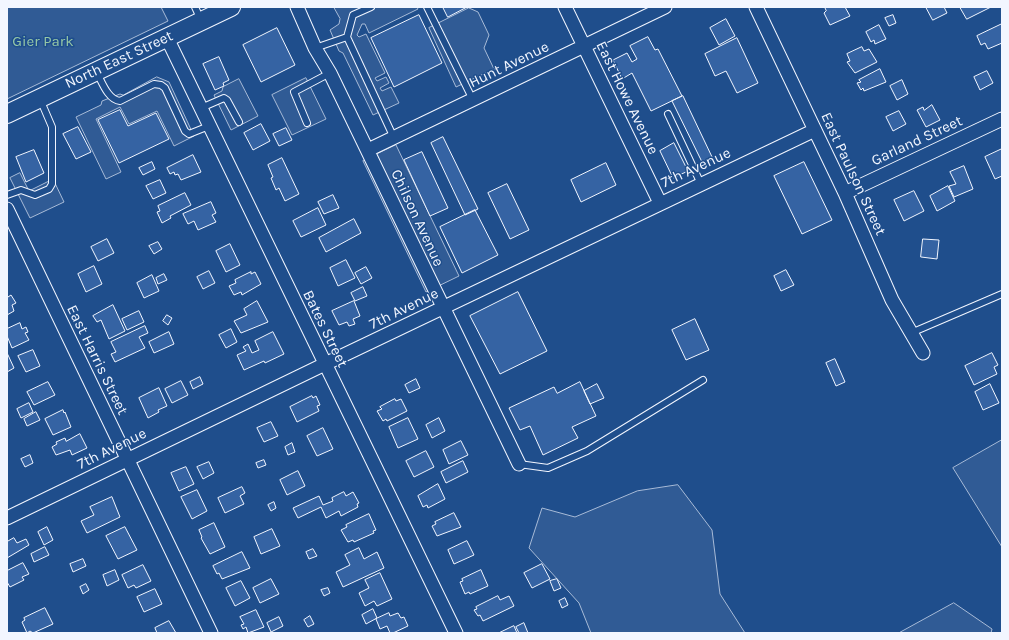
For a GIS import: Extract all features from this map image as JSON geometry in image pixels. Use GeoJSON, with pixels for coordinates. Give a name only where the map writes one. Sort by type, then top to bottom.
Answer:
{"type":"FeatureCollection","features":[{"type":"Feature","properties":{"kind":"main road","name":"North East Street"},"geometry":{"type":"LineString","coordinates":[[7,114],[167,38],[198,14],[231,7]]}},
{"type":"Feature","properties":{"kind":"street","name":"Chilson Avenue"},"geometry":{"type":"LineString","coordinates":[[297,7],[315,48],[330,73],[368,150],[442,308],[519,464]]}},
{"type":"Feature","properties":{"kind":"street","name":"East Howe Avenue"},"geometry":{"type":"LineString","coordinates":[[565,7],[660,203]]}},
{"type":"Feature","properties":{"kind":"street","name":"Hunt Avenue"},"geometry":{"type":"LineString","coordinates":[[368,150],[665,7]]}},
{"type":"Feature","properties":{"kind":"street","name":"East Paulson Street"},"geometry":{"type":"LineString","coordinates":[[756,7],[845,193],[892,300],[923,353]]}},
{"type":"Feature","properties":{"kind":"street","name":"Bates Street"},"geometry":{"type":"LineString","coordinates":[[167,38],[456,633]]}},
{"type":"Feature","properties":{"kind":"street","name":"Garland Street"},"geometry":{"type":"LineString","coordinates":[[845,193],[1002,119]]}},
{"type":"Feature","properties":{"kind":"street","name":"7th Avenue"},"geometry":{"type":"LineString","coordinates":[[7,518],[660,203],[815,130]]}},
{"type":"Feature","properties":{"kind":"street","name":"East Harris Street"},"geometry":{"type":"LineString","coordinates":[[7,209],[211,633]]}},
{"type":"Feature","properties":{"kind":"lane"},"geometry":{"type":"LineString","coordinates":[[371,7],[353,15],[347,37],[394,138]]}},
{"type":"Feature","properties":{"kind":"lane"},"geometry":{"type":"LineString","coordinates":[[427,7],[473,100]]}},
{"type":"Feature","properties":{"kind":"lane"},"geometry":{"type":"LineString","coordinates":[[315,48],[347,37]]}},
{"type":"Feature","properties":{"kind":"lane"},"geometry":{"type":"LineString","coordinates":[[96,71],[110,95],[115,100],[120,101],[154,84],[161,85],[165,88],[185,131],[189,134],[209,126]]}},
{"type":"Feature","properties":{"kind":"lane"},"geometry":{"type":"LineString","coordinates":[[307,123],[294,92],[330,73]]}},
{"type":"Feature","properties":{"kind":"lane"},"geometry":{"type":"LineString","coordinates":[[7,195],[21,190],[34,195],[49,189],[52,184],[52,127],[39,98]]}},
{"type":"Feature","properties":{"kind":"lane"},"geometry":{"type":"LineString","coordinates":[[201,108],[224,98],[227,100],[238,122]]}},
{"type":"Feature","properties":{"kind":"lane"},"geometry":{"type":"LineString","coordinates":[[668,114],[701,184]]}},
{"type":"Feature","properties":{"kind":"lane"},"geometry":{"type":"LineString","coordinates":[[911,333],[1002,294]]}},
{"type":"Feature","properties":{"kind":"lane"},"geometry":{"type":"LineString","coordinates":[[519,464],[548,468],[587,451],[703,380]]}},
{"type":"Feature","properties":{"kind":"shaded area","name":"Gier Park"},"geometry":{"type":"Polygon","coordinates":[[[7,7],[161,7],[168,21],[7,99],[7,7]]]}},
{"type":"Feature","properties":{"kind":"shaded area"},"geometry":{"type":"Polygon","coordinates":[[[334,7],[417,7],[418,9],[369,33],[365,24],[362,24],[357,35],[359,37],[366,34],[385,73],[375,78],[377,81],[386,77],[389,83],[380,88],[382,91],[391,87],[399,103],[373,115],[343,53],[339,51],[330,30],[339,24],[340,19],[334,7]]]}},
{"type":"Feature","properties":{"kind":"shaded area"},"geometry":{"type":"Polygon","coordinates":[[[469,8],[478,12],[489,35],[484,48],[494,69],[456,87],[429,28],[469,8]]]}},
{"type":"Feature","properties":{"kind":"shaded area"},"geometry":{"type":"Polygon","coordinates":[[[157,77],[169,82],[194,136],[174,146],[157,111],[129,124],[120,107],[96,119],[121,172],[106,179],[76,117],[101,105],[102,101],[120,94],[123,95],[157,77]]]}},
{"type":"Feature","properties":{"kind":"shaded area"},"geometry":{"type":"Polygon","coordinates":[[[306,78],[326,119],[292,135],[272,95],[306,78]]]}},
{"type":"Feature","properties":{"kind":"shaded area"},"geometry":{"type":"Polygon","coordinates":[[[239,79],[258,116],[231,130],[214,95],[222,91],[223,87],[239,79]]]}},
{"type":"Feature","properties":{"kind":"shaded area"},"geometry":{"type":"Polygon","coordinates":[[[396,145],[459,276],[426,292],[363,161],[396,145]]]}},
{"type":"Feature","properties":{"kind":"shaded area"},"geometry":{"type":"Polygon","coordinates":[[[20,173],[29,191],[53,179],[64,202],[30,218],[10,178],[20,173]]]}},
{"type":"Feature","properties":{"kind":"shaded area"},"geometry":{"type":"Polygon","coordinates":[[[1002,440],[1002,547],[953,468],[1002,440]]]}},
{"type":"Feature","properties":{"kind":"shaded area"},"geometry":{"type":"Polygon","coordinates":[[[678,485],[712,530],[720,594],[745,633],[591,633],[579,603],[529,548],[542,508],[575,517],[637,491],[678,485]]]}},
{"type":"Feature","properties":{"kind":"shaded area"},"geometry":{"type":"Polygon","coordinates":[[[954,603],[992,629],[991,633],[899,633],[954,603]]]}},
{"type":"Feature","properties":{"kind":"building"},"geometry":{"type":"Polygon","coordinates":[[[443,7],[467,7],[448,17],[443,7]]]}},
{"type":"Feature","properties":{"kind":"building"},"geometry":{"type":"Polygon","coordinates":[[[825,7],[845,7],[850,16],[830,25],[824,13],[826,11],[825,7]]]}},
{"type":"Feature","properties":{"kind":"building"},"geometry":{"type":"Polygon","coordinates":[[[926,7],[944,7],[947,13],[933,20],[926,7]]]}},
{"type":"Feature","properties":{"kind":"building"},"geometry":{"type":"Polygon","coordinates":[[[960,7],[991,7],[967,19],[960,7]]]}},
{"type":"Feature","properties":{"kind":"building"},"geometry":{"type":"Polygon","coordinates":[[[419,15],[442,63],[394,87],[371,38],[419,15]]]}},
{"type":"Feature","properties":{"kind":"building"},"geometry":{"type":"Polygon","coordinates":[[[893,15],[896,23],[889,26],[885,18],[893,15]]]}},
{"type":"Feature","properties":{"kind":"building"},"geometry":{"type":"Polygon","coordinates":[[[726,19],[735,36],[719,45],[710,28],[726,19]]]}},
{"type":"Feature","properties":{"kind":"building"},"geometry":{"type":"Polygon","coordinates":[[[1002,24],[1002,43],[988,49],[985,43],[981,45],[977,36],[1002,24]]]}},
{"type":"Feature","properties":{"kind":"building"},"geometry":{"type":"Polygon","coordinates":[[[879,25],[886,39],[875,44],[874,40],[871,42],[866,32],[879,25]]]}},
{"type":"Feature","properties":{"kind":"building"},"geometry":{"type":"Polygon","coordinates":[[[277,28],[295,65],[261,82],[243,45],[277,28]]]}},
{"type":"Feature","properties":{"kind":"building"},"geometry":{"type":"Polygon","coordinates":[[[648,37],[655,50],[658,49],[682,96],[651,111],[632,73],[622,79],[613,60],[627,53],[632,62],[637,59],[630,46],[648,37]]]}},
{"type":"Feature","properties":{"kind":"building"},"geometry":{"type":"Polygon","coordinates":[[[737,38],[758,83],[737,93],[726,71],[715,76],[705,54],[737,38]]]}},
{"type":"Feature","properties":{"kind":"building"},"geometry":{"type":"Polygon","coordinates":[[[862,47],[864,51],[869,49],[877,62],[855,73],[847,62],[850,61],[847,54],[862,47]]]}},
{"type":"Feature","properties":{"kind":"building"},"geometry":{"type":"Polygon","coordinates":[[[219,57],[229,80],[223,83],[224,86],[215,90],[203,64],[219,57]]]}},
{"type":"Feature","properties":{"kind":"building"},"geometry":{"type":"Polygon","coordinates":[[[880,69],[886,82],[864,91],[863,88],[861,90],[857,83],[861,82],[859,80],[880,69]]]}},
{"type":"Feature","properties":{"kind":"building"},"geometry":{"type":"Polygon","coordinates":[[[987,71],[993,83],[980,90],[974,77],[987,71]]]}},
{"type":"Feature","properties":{"kind":"building"},"geometry":{"type":"Polygon","coordinates":[[[902,80],[908,94],[897,100],[890,86],[902,80]]]}},
{"type":"Feature","properties":{"kind":"building"},"geometry":{"type":"Polygon","coordinates":[[[683,96],[713,159],[703,164],[672,101],[683,96]]]}},
{"type":"Feature","properties":{"kind":"building"},"geometry":{"type":"Polygon","coordinates":[[[932,105],[940,120],[926,127],[917,110],[923,107],[924,110],[932,105]]]}},
{"type":"Feature","properties":{"kind":"building"},"geometry":{"type":"Polygon","coordinates":[[[120,110],[128,126],[156,113],[169,139],[119,163],[98,120],[120,110]]]}},
{"type":"Feature","properties":{"kind":"building"},"geometry":{"type":"Polygon","coordinates":[[[899,111],[906,124],[893,131],[886,117],[899,111]]]}},
{"type":"Feature","properties":{"kind":"building"},"geometry":{"type":"Polygon","coordinates":[[[261,124],[270,141],[253,150],[244,133],[261,124]]]}},
{"type":"Feature","properties":{"kind":"building"},"geometry":{"type":"Polygon","coordinates":[[[78,127],[91,152],[76,159],[63,134],[78,127]]]}},
{"type":"Feature","properties":{"kind":"building"},"geometry":{"type":"Polygon","coordinates":[[[286,128],[292,140],[279,146],[273,134],[286,128]]]}},
{"type":"Feature","properties":{"kind":"building"},"geometry":{"type":"Polygon","coordinates":[[[443,137],[478,209],[465,215],[431,143],[443,137]]]}},
{"type":"Feature","properties":{"kind":"building"},"geometry":{"type":"Polygon","coordinates":[[[674,143],[688,171],[673,178],[660,151],[674,143]]]}},
{"type":"Feature","properties":{"kind":"building"},"geometry":{"type":"Polygon","coordinates":[[[1002,149],[1002,176],[995,179],[985,157],[1002,149]]]}},
{"type":"Feature","properties":{"kind":"building"},"geometry":{"type":"Polygon","coordinates":[[[34,150],[44,173],[26,182],[16,157],[34,150]]]}},
{"type":"Feature","properties":{"kind":"building"},"geometry":{"type":"Polygon","coordinates":[[[422,152],[448,208],[430,216],[404,160],[422,152]]]}},
{"type":"Feature","properties":{"kind":"building"},"geometry":{"type":"Polygon","coordinates":[[[193,155],[201,172],[181,180],[178,174],[175,175],[174,172],[170,174],[167,168],[193,155]]]}},
{"type":"Feature","properties":{"kind":"building"},"geometry":{"type":"Polygon","coordinates":[[[282,158],[299,194],[285,201],[279,188],[276,190],[268,165],[282,158]]]}},
{"type":"Feature","properties":{"kind":"building"},"geometry":{"type":"Polygon","coordinates":[[[152,162],[155,169],[143,175],[139,168],[152,162]]]}},
{"type":"Feature","properties":{"kind":"building"},"geometry":{"type":"Polygon","coordinates":[[[804,162],[832,220],[802,234],[774,176],[804,162]]]}},
{"type":"Feature","properties":{"kind":"building"},"geometry":{"type":"Polygon","coordinates":[[[606,163],[616,185],[581,202],[571,180],[606,163]]]}},
{"type":"Feature","properties":{"kind":"building"},"geometry":{"type":"Polygon","coordinates":[[[964,166],[973,189],[954,197],[949,186],[956,184],[950,172],[964,166]]]}},
{"type":"Feature","properties":{"kind":"building"},"geometry":{"type":"Polygon","coordinates":[[[160,180],[166,193],[153,199],[146,186],[160,180]]]}},
{"type":"Feature","properties":{"kind":"building"},"geometry":{"type":"Polygon","coordinates":[[[507,184],[529,230],[510,239],[488,193],[507,184]]]}},
{"type":"Feature","properties":{"kind":"building"},"geometry":{"type":"Polygon","coordinates":[[[948,186],[955,201],[937,211],[930,196],[948,186]]]}},
{"type":"Feature","properties":{"kind":"building"},"geometry":{"type":"Polygon","coordinates":[[[914,191],[924,211],[904,221],[894,200],[914,191]]]}},
{"type":"Feature","properties":{"kind":"building"},"geometry":{"type":"Polygon","coordinates":[[[185,193],[191,205],[170,216],[171,218],[162,223],[157,212],[160,211],[158,206],[185,193]]]}},
{"type":"Feature","properties":{"kind":"building"},"geometry":{"type":"Polygon","coordinates":[[[333,195],[339,208],[324,214],[318,202],[333,195]]]}},
{"type":"Feature","properties":{"kind":"building"},"geometry":{"type":"Polygon","coordinates":[[[211,202],[216,213],[212,215],[216,222],[198,230],[194,221],[188,224],[183,214],[211,202]]]}},
{"type":"Feature","properties":{"kind":"building"},"geometry":{"type":"Polygon","coordinates":[[[318,208],[326,225],[301,237],[293,221],[318,208]]]}},
{"type":"Feature","properties":{"kind":"building"},"geometry":{"type":"Polygon","coordinates":[[[475,210],[498,255],[462,273],[440,227],[475,210]]]}},
{"type":"Feature","properties":{"kind":"building"},"geometry":{"type":"Polygon","coordinates":[[[354,219],[361,233],[326,252],[319,238],[354,219]]]}},
{"type":"Feature","properties":{"kind":"building"},"geometry":{"type":"Polygon","coordinates":[[[107,239],[114,253],[98,261],[91,247],[107,239]]]}},
{"type":"Feature","properties":{"kind":"building"},"geometry":{"type":"Polygon","coordinates":[[[923,239],[939,240],[937,259],[921,257],[923,239]]]}},
{"type":"Feature","properties":{"kind":"building"},"geometry":{"type":"Polygon","coordinates":[[[158,242],[162,249],[154,254],[149,246],[158,242]]]}},
{"type":"Feature","properties":{"kind":"building"},"geometry":{"type":"Polygon","coordinates":[[[230,244],[240,265],[226,272],[216,251],[230,244]]]}},
{"type":"Feature","properties":{"kind":"building"},"geometry":{"type":"Polygon","coordinates":[[[346,260],[355,278],[338,286],[330,268],[346,260]]]}},
{"type":"Feature","properties":{"kind":"building"},"geometry":{"type":"Polygon","coordinates":[[[94,266],[102,284],[86,292],[78,274],[94,266]]]}},
{"type":"Feature","properties":{"kind":"building"},"geometry":{"type":"Polygon","coordinates":[[[366,267],[372,278],[361,284],[355,273],[366,267]]]}},
{"type":"Feature","properties":{"kind":"building"},"geometry":{"type":"Polygon","coordinates":[[[786,270],[794,285],[781,291],[774,276],[786,270]]]}},
{"type":"Feature","properties":{"kind":"building"},"geometry":{"type":"Polygon","coordinates":[[[209,271],[215,283],[203,289],[197,277],[209,271]]]}},
{"type":"Feature","properties":{"kind":"building"},"geometry":{"type":"Polygon","coordinates":[[[251,272],[251,274],[255,272],[261,284],[242,295],[241,292],[234,295],[229,286],[236,283],[235,280],[251,272]]]}},
{"type":"Feature","properties":{"kind":"building"},"geometry":{"type":"Polygon","coordinates":[[[164,274],[167,280],[158,284],[156,278],[164,274]]]}},
{"type":"Feature","properties":{"kind":"building"},"geometry":{"type":"Polygon","coordinates":[[[152,275],[159,291],[144,298],[137,283],[152,275]]]}},
{"type":"Feature","properties":{"kind":"building"},"geometry":{"type":"Polygon","coordinates":[[[363,287],[367,296],[355,301],[351,293],[363,287]]]}},
{"type":"Feature","properties":{"kind":"building"},"geometry":{"type":"Polygon","coordinates":[[[518,292],[547,351],[500,374],[470,316],[518,292]]]}},
{"type":"Feature","properties":{"kind":"building"},"geometry":{"type":"Polygon","coordinates":[[[7,295],[8,297],[11,295],[16,303],[12,305],[14,311],[7,315],[7,295]]]}},
{"type":"Feature","properties":{"kind":"building"},"geometry":{"type":"Polygon","coordinates":[[[257,301],[268,322],[241,333],[234,321],[247,315],[244,309],[257,301]]]}},
{"type":"Feature","properties":{"kind":"building"},"geometry":{"type":"Polygon","coordinates":[[[354,301],[360,316],[353,319],[355,324],[349,326],[347,322],[339,325],[332,311],[354,301]]]}},
{"type":"Feature","properties":{"kind":"building"},"geometry":{"type":"Polygon","coordinates":[[[113,305],[125,331],[109,339],[101,320],[97,322],[93,316],[113,305]]]}},
{"type":"Feature","properties":{"kind":"building"},"geometry":{"type":"Polygon","coordinates":[[[139,311],[144,322],[127,330],[122,319],[139,311]]]}},
{"type":"Feature","properties":{"kind":"building"},"geometry":{"type":"Polygon","coordinates":[[[167,315],[172,318],[168,325],[163,321],[167,315]]]}},
{"type":"Feature","properties":{"kind":"building"},"geometry":{"type":"Polygon","coordinates":[[[695,319],[709,350],[686,360],[672,330],[695,319]]]}},
{"type":"Feature","properties":{"kind":"building"},"geometry":{"type":"Polygon","coordinates":[[[20,323],[22,329],[26,327],[28,332],[25,333],[29,340],[12,348],[7,336],[7,329],[20,323]]]}},
{"type":"Feature","properties":{"kind":"building"},"geometry":{"type":"Polygon","coordinates":[[[145,326],[148,333],[139,337],[145,348],[115,362],[111,354],[116,352],[111,342],[145,326]]]}},
{"type":"Feature","properties":{"kind":"building"},"geometry":{"type":"Polygon","coordinates":[[[231,329],[237,342],[226,348],[219,335],[231,329]]]}},
{"type":"Feature","properties":{"kind":"building"},"geometry":{"type":"Polygon","coordinates":[[[169,332],[174,344],[154,353],[149,342],[169,332]]]}},
{"type":"Feature","properties":{"kind":"building"},"geometry":{"type":"Polygon","coordinates":[[[273,332],[284,354],[265,363],[264,361],[244,370],[237,355],[246,351],[243,347],[248,344],[252,353],[259,350],[255,341],[273,332]]]}},
{"type":"Feature","properties":{"kind":"building"},"geometry":{"type":"Polygon","coordinates":[[[33,350],[40,366],[26,372],[18,356],[33,350]]]}},
{"type":"Feature","properties":{"kind":"building"},"geometry":{"type":"Polygon","coordinates":[[[992,353],[998,365],[994,367],[997,374],[974,385],[965,366],[992,353]]]}},
{"type":"Feature","properties":{"kind":"building"},"geometry":{"type":"Polygon","coordinates":[[[8,355],[14,368],[7,372],[7,356],[8,355]]]}},
{"type":"Feature","properties":{"kind":"building"},"geometry":{"type":"Polygon","coordinates":[[[835,359],[845,382],[836,386],[826,363],[835,359]]]}},
{"type":"Feature","properties":{"kind":"building"},"geometry":{"type":"Polygon","coordinates":[[[200,377],[203,384],[193,389],[190,382],[200,377]]]}},
{"type":"Feature","properties":{"kind":"building"},"geometry":{"type":"Polygon","coordinates":[[[416,379],[420,388],[409,393],[405,385],[416,379]]]}},
{"type":"Feature","properties":{"kind":"building"},"geometry":{"type":"Polygon","coordinates":[[[181,381],[188,395],[172,403],[165,389],[181,381]]]}},
{"type":"Feature","properties":{"kind":"building"},"geometry":{"type":"Polygon","coordinates":[[[48,382],[55,395],[34,405],[27,392],[48,382]]]}},
{"type":"Feature","properties":{"kind":"building"},"geometry":{"type":"Polygon","coordinates":[[[580,382],[596,416],[572,427],[578,438],[543,455],[530,426],[520,430],[509,408],[554,387],[557,393],[580,382]]]}},
{"type":"Feature","properties":{"kind":"building"},"geometry":{"type":"Polygon","coordinates":[[[597,384],[604,398],[590,404],[584,391],[597,384]]]}},
{"type":"Feature","properties":{"kind":"building"},"geometry":{"type":"Polygon","coordinates":[[[990,384],[999,403],[983,410],[975,392],[990,384]]]}},
{"type":"Feature","properties":{"kind":"building"},"geometry":{"type":"Polygon","coordinates":[[[159,388],[167,406],[158,410],[159,412],[148,418],[139,398],[159,388]]]}},
{"type":"Feature","properties":{"kind":"building"},"geometry":{"type":"Polygon","coordinates":[[[312,396],[313,398],[316,396],[320,405],[317,406],[319,411],[297,422],[290,407],[312,396]]]}},
{"type":"Feature","properties":{"kind":"building"},"geometry":{"type":"Polygon","coordinates":[[[395,399],[396,401],[401,399],[407,411],[387,421],[386,419],[383,421],[377,411],[382,409],[380,407],[395,399]]]}},
{"type":"Feature","properties":{"kind":"building"},"geometry":{"type":"Polygon","coordinates":[[[29,403],[33,412],[21,418],[17,409],[29,403]]]}},
{"type":"Feature","properties":{"kind":"building"},"geometry":{"type":"Polygon","coordinates":[[[63,410],[71,427],[53,435],[45,419],[63,410]]]}},
{"type":"Feature","properties":{"kind":"building"},"geometry":{"type":"Polygon","coordinates":[[[36,412],[40,420],[27,426],[24,419],[36,412]]]}},
{"type":"Feature","properties":{"kind":"building"},"geometry":{"type":"Polygon","coordinates":[[[408,418],[418,439],[398,448],[389,427],[408,418]]]}},
{"type":"Feature","properties":{"kind":"building"},"geometry":{"type":"Polygon","coordinates":[[[439,418],[445,431],[432,438],[426,425],[439,418]]]}},
{"type":"Feature","properties":{"kind":"building"},"geometry":{"type":"Polygon","coordinates":[[[271,422],[278,436],[264,442],[257,428],[271,422]]]}},
{"type":"Feature","properties":{"kind":"building"},"geometry":{"type":"Polygon","coordinates":[[[323,428],[333,449],[317,456],[307,436],[323,428]]]}},
{"type":"Feature","properties":{"kind":"building"},"geometry":{"type":"Polygon","coordinates":[[[80,434],[87,448],[72,455],[70,450],[56,455],[52,447],[57,444],[56,442],[65,438],[66,441],[80,434]]]}},
{"type":"Feature","properties":{"kind":"building"},"geometry":{"type":"Polygon","coordinates":[[[461,441],[468,455],[449,464],[443,450],[461,441]]]}},
{"type":"Feature","properties":{"kind":"building"},"geometry":{"type":"Polygon","coordinates":[[[292,443],[295,452],[288,455],[285,447],[292,443]]]}},
{"type":"Feature","properties":{"kind":"building"},"geometry":{"type":"Polygon","coordinates":[[[426,451],[434,467],[414,477],[406,461],[426,451]]]}},
{"type":"Feature","properties":{"kind":"building"},"geometry":{"type":"Polygon","coordinates":[[[30,455],[33,463],[25,467],[21,459],[30,455]]]}},
{"type":"Feature","properties":{"kind":"building"},"geometry":{"type":"Polygon","coordinates":[[[264,460],[266,465],[258,468],[256,463],[264,460]]]}},
{"type":"Feature","properties":{"kind":"building"},"geometry":{"type":"Polygon","coordinates":[[[463,461],[468,472],[446,483],[441,472],[463,461]]]}},
{"type":"Feature","properties":{"kind":"building"},"geometry":{"type":"Polygon","coordinates":[[[209,462],[214,473],[203,479],[197,467],[209,462]]]}},
{"type":"Feature","properties":{"kind":"building"},"geometry":{"type":"Polygon","coordinates":[[[186,467],[194,484],[179,491],[171,473],[186,467]]]}},
{"type":"Feature","properties":{"kind":"building"},"geometry":{"type":"Polygon","coordinates":[[[298,471],[305,486],[287,495],[280,480],[298,471]]]}},
{"type":"Feature","properties":{"kind":"building"},"geometry":{"type":"Polygon","coordinates":[[[438,484],[445,499],[428,508],[427,505],[423,507],[418,496],[438,484]]]}},
{"type":"Feature","properties":{"kind":"building"},"geometry":{"type":"Polygon","coordinates":[[[242,487],[245,493],[240,496],[244,504],[225,513],[218,498],[242,487]]]}},
{"type":"Feature","properties":{"kind":"building"},"geometry":{"type":"Polygon","coordinates":[[[197,490],[207,511],[192,519],[181,497],[197,490]]]}},
{"type":"Feature","properties":{"kind":"building"},"geometry":{"type":"Polygon","coordinates":[[[344,492],[346,496],[353,492],[359,503],[357,504],[358,507],[341,516],[339,511],[326,518],[321,507],[298,518],[293,508],[319,496],[323,505],[333,501],[332,498],[344,492]]]}},
{"type":"Feature","properties":{"kind":"building"},"geometry":{"type":"Polygon","coordinates":[[[112,497],[120,517],[87,533],[81,521],[94,515],[90,507],[112,497]]]}},
{"type":"Feature","properties":{"kind":"building"},"geometry":{"type":"Polygon","coordinates":[[[274,502],[276,508],[271,511],[268,505],[274,502]]]}},
{"type":"Feature","properties":{"kind":"building"},"geometry":{"type":"Polygon","coordinates":[[[454,513],[461,527],[437,536],[432,526],[436,524],[435,522],[454,513]]]}},
{"type":"Feature","properties":{"kind":"building"},"geometry":{"type":"Polygon","coordinates":[[[369,514],[376,530],[373,531],[374,533],[354,542],[353,540],[348,542],[341,530],[347,527],[346,525],[369,514]]]}},
{"type":"Feature","properties":{"kind":"building"},"geometry":{"type":"Polygon","coordinates":[[[214,523],[225,547],[210,554],[201,538],[202,537],[199,530],[214,523]]]}},
{"type":"Feature","properties":{"kind":"building"},"geometry":{"type":"Polygon","coordinates":[[[47,527],[53,540],[44,545],[38,532],[47,527]]]}},
{"type":"Feature","properties":{"kind":"building"},"geometry":{"type":"Polygon","coordinates":[[[125,527],[137,550],[118,559],[106,536],[125,527]]]}},
{"type":"Feature","properties":{"kind":"building"},"geometry":{"type":"Polygon","coordinates":[[[272,529],[280,546],[261,554],[254,537],[272,529]]]}},
{"type":"Feature","properties":{"kind":"building"},"geometry":{"type":"Polygon","coordinates":[[[14,538],[17,543],[26,539],[29,545],[7,558],[7,542],[14,538]]]}},
{"type":"Feature","properties":{"kind":"building"},"geometry":{"type":"Polygon","coordinates":[[[467,541],[474,555],[454,564],[448,550],[467,541]]]}},
{"type":"Feature","properties":{"kind":"building"},"geometry":{"type":"Polygon","coordinates":[[[45,547],[49,555],[34,562],[31,554],[45,547]]]}},
{"type":"Feature","properties":{"kind":"building"},"geometry":{"type":"Polygon","coordinates":[[[359,548],[364,559],[377,552],[384,568],[343,587],[336,572],[350,565],[345,555],[359,548]]]}},
{"type":"Feature","properties":{"kind":"building"},"geometry":{"type":"Polygon","coordinates":[[[313,549],[317,556],[309,559],[306,552],[313,549]]]}},
{"type":"Feature","properties":{"kind":"building"},"geometry":{"type":"Polygon","coordinates":[[[242,552],[250,568],[222,579],[219,573],[217,574],[213,566],[242,552]]]}},
{"type":"Feature","properties":{"kind":"building"},"geometry":{"type":"Polygon","coordinates":[[[83,559],[86,566],[73,572],[70,564],[83,559]]]}},
{"type":"Feature","properties":{"kind":"building"},"geometry":{"type":"Polygon","coordinates":[[[23,563],[29,574],[22,577],[24,580],[10,587],[7,582],[7,571],[23,563]]]}},
{"type":"Feature","properties":{"kind":"building"},"geometry":{"type":"Polygon","coordinates":[[[542,564],[550,579],[532,588],[524,573],[542,564]]]}},
{"type":"Feature","properties":{"kind":"building"},"geometry":{"type":"Polygon","coordinates":[[[143,565],[151,581],[136,588],[134,585],[128,588],[122,575],[143,565]]]}},
{"type":"Feature","properties":{"kind":"building"},"geometry":{"type":"Polygon","coordinates":[[[115,570],[119,580],[107,586],[103,575],[115,570]]]}},
{"type":"Feature","properties":{"kind":"building"},"geometry":{"type":"Polygon","coordinates":[[[481,570],[488,586],[470,594],[469,592],[465,594],[460,582],[463,581],[462,579],[481,570]]]}},
{"type":"Feature","properties":{"kind":"building"},"geometry":{"type":"Polygon","coordinates":[[[380,573],[392,599],[377,606],[374,601],[365,606],[359,593],[369,588],[365,580],[380,573]]]}},
{"type":"Feature","properties":{"kind":"building"},"geometry":{"type":"Polygon","coordinates":[[[271,579],[279,594],[260,603],[253,588],[271,579]]]}},
{"type":"Feature","properties":{"kind":"building"},"geometry":{"type":"Polygon","coordinates":[[[557,579],[561,588],[554,591],[550,581],[557,579]]]}},
{"type":"Feature","properties":{"kind":"building"},"geometry":{"type":"Polygon","coordinates":[[[241,581],[250,598],[235,606],[226,588],[241,581]]]}},
{"type":"Feature","properties":{"kind":"building"},"geometry":{"type":"Polygon","coordinates":[[[86,584],[89,590],[83,594],[80,587],[86,584]]]}},
{"type":"Feature","properties":{"kind":"building"},"geometry":{"type":"Polygon","coordinates":[[[328,588],[330,593],[324,596],[321,590],[328,588]]]}},
{"type":"Feature","properties":{"kind":"building"},"geometry":{"type":"Polygon","coordinates":[[[155,589],[162,604],[144,612],[137,597],[155,589]]]}},
{"type":"Feature","properties":{"kind":"building"},"geometry":{"type":"Polygon","coordinates":[[[498,596],[500,600],[509,596],[514,606],[483,621],[480,615],[478,616],[474,610],[477,609],[476,607],[498,596]]]}},
{"type":"Feature","properties":{"kind":"building"},"geometry":{"type":"Polygon","coordinates":[[[565,598],[568,605],[562,608],[559,601],[565,598]]]}},
{"type":"Feature","properties":{"kind":"building"},"geometry":{"type":"Polygon","coordinates":[[[45,608],[53,624],[33,633],[30,631],[27,633],[22,622],[25,620],[24,618],[45,608]]]}},
{"type":"Feature","properties":{"kind":"building"},"geometry":{"type":"Polygon","coordinates":[[[373,609],[377,618],[366,624],[362,615],[373,609]]]}},
{"type":"Feature","properties":{"kind":"building"},"geometry":{"type":"Polygon","coordinates":[[[256,610],[264,627],[248,633],[246,627],[243,629],[241,625],[244,624],[240,617],[256,610]]]}},
{"type":"Feature","properties":{"kind":"building"},"geometry":{"type":"Polygon","coordinates":[[[389,613],[390,616],[398,613],[401,618],[404,617],[408,626],[393,633],[390,633],[387,626],[380,629],[376,619],[389,613]]]}},
{"type":"Feature","properties":{"kind":"building"},"geometry":{"type":"Polygon","coordinates":[[[310,616],[314,624],[308,627],[304,620],[310,616]]]}},
{"type":"Feature","properties":{"kind":"building"},"geometry":{"type":"Polygon","coordinates":[[[279,617],[283,626],[271,632],[267,623],[279,617]]]}},
{"type":"Feature","properties":{"kind":"building"},"geometry":{"type":"Polygon","coordinates":[[[169,621],[176,633],[157,633],[155,628],[169,621]]]}},
{"type":"Feature","properties":{"kind":"building"},"geometry":{"type":"Polygon","coordinates":[[[524,623],[528,633],[519,633],[516,627],[524,623]]]}},
{"type":"Feature","properties":{"kind":"building"},"geometry":{"type":"Polygon","coordinates":[[[514,626],[517,633],[499,633],[514,626]]]}}]}
